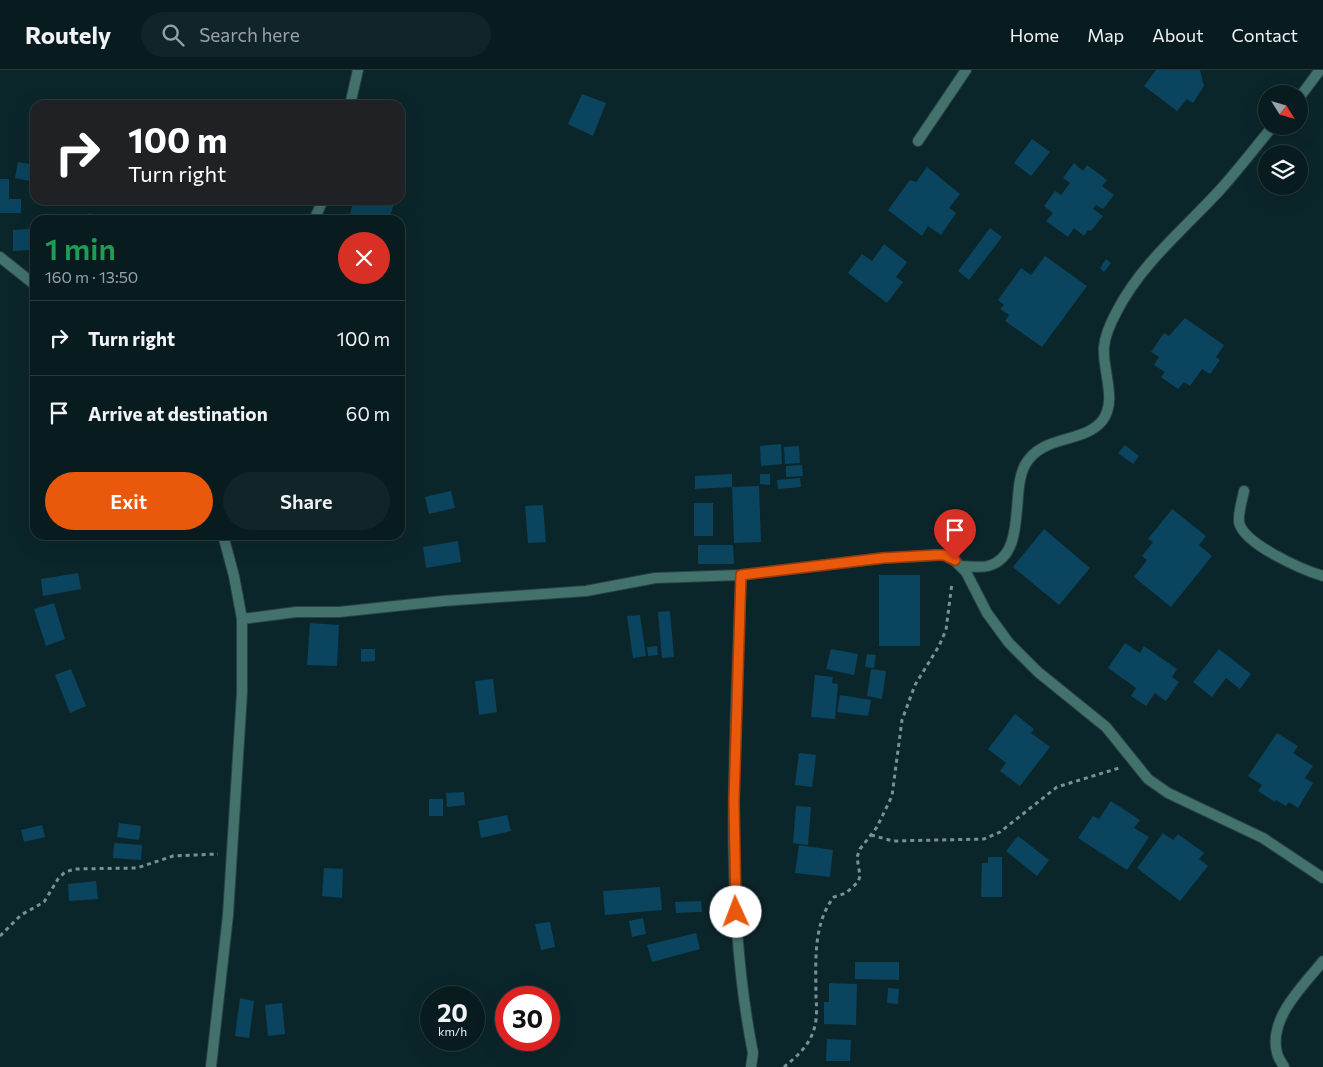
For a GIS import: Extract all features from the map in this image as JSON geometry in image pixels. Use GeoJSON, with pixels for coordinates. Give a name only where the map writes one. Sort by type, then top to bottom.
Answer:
{"type":"FeatureCollection","features":[{"type":"Feature","properties":{"kind":"street"},"geometry":{"type":"LineString","coordinates":[[351,100],[358,70]]}},
{"type":"Feature","properties":{"kind":"street"},"geometry":{"type":"LineString","coordinates":[[918,141],[966,70]]}},
{"type":"Feature","properties":{"kind":"street"},"geometry":{"type":"LineString","coordinates":[[1308,86],[1320,70]]}},
{"type":"Feature","properties":{"kind":"street"},"geometry":{"type":"LineString","coordinates":[[242,619],[296,612],[339,612],[586,591],[655,578],[741,575],[883,558],[944,555],[958,563],[987,566],[998,561],[1014,536],[1018,516],[1019,479],[1025,464],[1037,451],[1056,441],[1087,430],[1102,421],[1108,407],[1109,395],[1104,346],[1108,329],[1118,309],[1153,259],[1219,191],[1266,135]]}},
{"type":"Feature","properties":{"kind":"street"},"geometry":{"type":"LineString","coordinates":[[0,257],[30,281]]}},
{"type":"Feature","properties":{"kind":"street"},"geometry":{"type":"LineString","coordinates":[[1244,492],[1239,523],[1244,533],[1269,551],[1323,576]]}},
{"type":"Feature","properties":{"kind":"street"},"geometry":{"type":"LineString","coordinates":[[211,1067],[228,915],[242,693],[242,619],[234,576],[224,540]]}},
{"type":"Feature","properties":{"kind":"street"},"geometry":{"type":"LineString","coordinates":[[958,563],[987,613],[1009,643],[1038,672],[1106,727],[1134,765],[1148,779],[1163,790],[1255,833],[1323,878]]}},
{"type":"Feature","properties":{"kind":"street"},"geometry":{"type":"LineString","coordinates":[[741,575],[734,801],[735,897],[737,943],[753,1053],[751,1067]]}},
{"type":"Feature","properties":{"kind":"street"},"geometry":{"type":"LineString","coordinates":[[1284,1067],[1277,1053],[1276,1033],[1284,1012],[1323,961]]}},
{"type":"Feature","properties":{"kind":"path"},"geometry":{"type":"LineString","coordinates":[[784,1067],[796,1056],[813,1033],[816,1012],[817,946],[823,916],[834,897],[846,893],[858,882],[860,876],[858,857],[860,848],[877,827],[892,796],[898,737],[915,684],[939,646],[946,630],[958,563]]}},
{"type":"Feature","properties":{"kind":"path"},"geometry":{"type":"LineString","coordinates":[[871,835],[901,841],[984,839],[1000,832],[1057,787],[1134,765]]}},
{"type":"Feature","properties":{"kind":"path"},"geometry":{"type":"LineString","coordinates":[[0,936],[21,915],[44,902],[58,878],[65,872],[76,869],[137,868],[173,856],[231,854]]}},
{"type":"Feature","properties":{"kind":"building"},"geometry":{"type":"Polygon","coordinates":[[[1156,70],[1200,70],[1204,86],[1193,103],[1187,99],[1177,111],[1144,86],[1156,70]]]}},
{"type":"Feature","properties":{"kind":"building"},"geometry":{"type":"Polygon","coordinates":[[[582,94],[606,103],[593,136],[568,124],[582,94]]]}},
{"type":"Feature","properties":{"kind":"building"},"geometry":{"type":"Polygon","coordinates":[[[1032,139],[1050,152],[1031,176],[1014,163],[1032,139]]]}},
{"type":"Feature","properties":{"kind":"building"},"geometry":{"type":"Polygon","coordinates":[[[18,162],[30,164],[30,181],[15,178],[18,162]]]}},
{"type":"Feature","properties":{"kind":"building"},"geometry":{"type":"Polygon","coordinates":[[[1074,163],[1083,171],[1087,165],[1107,180],[1102,186],[1114,195],[1103,209],[1096,205],[1093,209],[1103,216],[1091,231],[1088,230],[1084,236],[1074,228],[1068,237],[1046,221],[1053,213],[1044,206],[1055,191],[1061,195],[1070,183],[1063,178],[1074,163]]]}},
{"type":"Feature","properties":{"kind":"building"},"geometry":{"type":"Polygon","coordinates":[[[927,167],[960,194],[949,208],[956,213],[941,235],[928,226],[922,236],[888,210],[910,180],[916,182],[927,167]]]}},
{"type":"Feature","properties":{"kind":"building"},"geometry":{"type":"Polygon","coordinates":[[[0,179],[9,179],[9,199],[21,199],[21,213],[0,213],[0,179]]]}},
{"type":"Feature","properties":{"kind":"building"},"geometry":{"type":"Polygon","coordinates":[[[353,205],[394,205],[390,215],[350,215],[353,205]]]}},
{"type":"Feature","properties":{"kind":"building"},"geometry":{"type":"Polygon","coordinates":[[[990,228],[1002,237],[969,280],[958,271],[990,228]]]}},
{"type":"Feature","properties":{"kind":"building"},"geometry":{"type":"Polygon","coordinates":[[[30,229],[30,250],[13,251],[13,230],[30,229]]]}},
{"type":"Feature","properties":{"kind":"building"},"geometry":{"type":"Polygon","coordinates":[[[884,244],[907,262],[896,277],[903,282],[887,303],[848,273],[862,254],[872,261],[884,244]]]}},
{"type":"Feature","properties":{"kind":"building"},"geometry":{"type":"Polygon","coordinates":[[[1045,256],[1087,286],[1042,347],[1005,321],[1009,315],[1000,309],[1004,305],[998,300],[1021,268],[1031,275],[1045,256]]]}},
{"type":"Feature","properties":{"kind":"building"},"geometry":{"type":"Polygon","coordinates":[[[1106,259],[1111,263],[1104,272],[1100,268],[1106,259]]]}},
{"type":"Feature","properties":{"kind":"building"},"geometry":{"type":"Polygon","coordinates":[[[1185,318],[1224,345],[1216,357],[1220,360],[1210,374],[1202,369],[1190,386],[1184,382],[1178,389],[1161,377],[1165,372],[1154,365],[1159,357],[1151,352],[1164,333],[1169,336],[1185,318]]]}},
{"type":"Feature","properties":{"kind":"building"},"geometry":{"type":"Polygon","coordinates":[[[781,444],[782,464],[761,466],[760,446],[781,444]]]}},
{"type":"Feature","properties":{"kind":"building"},"geometry":{"type":"Polygon","coordinates":[[[1125,445],[1139,456],[1133,464],[1118,453],[1125,445]]]}},
{"type":"Feature","properties":{"kind":"building"},"geometry":{"type":"Polygon","coordinates":[[[799,446],[800,463],[785,464],[784,447],[799,446]]]}},
{"type":"Feature","properties":{"kind":"building"},"geometry":{"type":"Polygon","coordinates":[[[802,465],[803,476],[786,477],[786,466],[802,465]]]}},
{"type":"Feature","properties":{"kind":"building"},"geometry":{"type":"Polygon","coordinates":[[[732,474],[732,487],[695,489],[695,476],[732,474]]]}},
{"type":"Feature","properties":{"kind":"building"},"geometry":{"type":"Polygon","coordinates":[[[760,474],[770,474],[770,485],[760,484],[760,474]]]}},
{"type":"Feature","properties":{"kind":"building"},"geometry":{"type":"Polygon","coordinates":[[[800,478],[801,487],[778,489],[777,480],[800,478]]]}},
{"type":"Feature","properties":{"kind":"building"},"geometry":{"type":"Polygon","coordinates":[[[759,486],[761,542],[734,543],[732,487],[759,486]]]}},
{"type":"Feature","properties":{"kind":"building"},"geometry":{"type":"Polygon","coordinates":[[[451,491],[455,508],[429,514],[425,497],[451,491]]]}},
{"type":"Feature","properties":{"kind":"building"},"geometry":{"type":"Polygon","coordinates":[[[694,503],[713,503],[713,536],[694,536],[694,503]]]}},
{"type":"Feature","properties":{"kind":"building"},"geometry":{"type":"Polygon","coordinates":[[[543,505],[546,542],[528,543],[525,506],[543,505]]]}},
{"type":"Feature","properties":{"kind":"building"},"geometry":{"type":"Polygon","coordinates":[[[1172,509],[1206,536],[1199,545],[1212,556],[1171,607],[1134,577],[1147,560],[1142,556],[1153,542],[1148,539],[1172,509]]]}},
{"type":"Feature","properties":{"kind":"building"},"geometry":{"type":"Polygon","coordinates":[[[1044,529],[1090,568],[1059,605],[1013,567],[1044,529]]]}},
{"type":"Feature","properties":{"kind":"building"},"geometry":{"type":"Polygon","coordinates":[[[458,541],[461,562],[426,568],[423,547],[458,541]]]}},
{"type":"Feature","properties":{"kind":"building"},"geometry":{"type":"Polygon","coordinates":[[[698,545],[733,545],[734,564],[698,564],[698,545]]]}},
{"type":"Feature","properties":{"kind":"building"},"geometry":{"type":"Polygon","coordinates":[[[78,573],[81,589],[43,596],[41,579],[78,573]]]}},
{"type":"Feature","properties":{"kind":"building"},"geometry":{"type":"Polygon","coordinates":[[[879,575],[920,575],[920,646],[879,646],[879,575]]]}},
{"type":"Feature","properties":{"kind":"building"},"geometry":{"type":"Polygon","coordinates":[[[54,603],[65,639],[46,646],[34,609],[54,603]]]}},
{"type":"Feature","properties":{"kind":"building"},"geometry":{"type":"Polygon","coordinates":[[[670,611],[674,657],[662,658],[658,612],[670,611]]]}},
{"type":"Feature","properties":{"kind":"building"},"geometry":{"type":"Polygon","coordinates":[[[640,615],[646,656],[633,658],[627,616],[640,615]]]}},
{"type":"Feature","properties":{"kind":"building"},"geometry":{"type":"Polygon","coordinates":[[[310,623],[339,625],[337,666],[307,665],[310,623]]]}},
{"type":"Feature","properties":{"kind":"building"},"geometry":{"type":"Polygon","coordinates":[[[1125,643],[1140,653],[1144,646],[1177,669],[1172,677],[1179,682],[1166,701],[1155,693],[1146,706],[1131,696],[1136,688],[1108,668],[1125,643]]]}},
{"type":"Feature","properties":{"kind":"building"},"geometry":{"type":"Polygon","coordinates":[[[657,646],[658,655],[648,656],[647,647],[657,646]]]}},
{"type":"Feature","properties":{"kind":"building"},"geometry":{"type":"Polygon","coordinates":[[[361,649],[375,649],[375,661],[361,662],[361,649]]]}},
{"type":"Feature","properties":{"kind":"building"},"geometry":{"type":"Polygon","coordinates":[[[831,649],[858,654],[854,675],[826,669],[831,649]]]}},
{"type":"Feature","properties":{"kind":"building"},"geometry":{"type":"Polygon","coordinates":[[[1219,649],[1251,674],[1240,689],[1226,678],[1212,697],[1193,682],[1219,649]]]}},
{"type":"Feature","properties":{"kind":"building"},"geometry":{"type":"Polygon","coordinates":[[[867,654],[876,655],[874,668],[865,667],[867,654]]]}},
{"type":"Feature","properties":{"kind":"building"},"geometry":{"type":"Polygon","coordinates":[[[71,669],[86,706],[70,713],[55,675],[71,669]]]}},
{"type":"Feature","properties":{"kind":"building"},"geometry":{"type":"Polygon","coordinates":[[[871,669],[886,671],[882,699],[867,696],[871,669]]]}},
{"type":"Feature","properties":{"kind":"building"},"geometry":{"type":"Polygon","coordinates":[[[815,675],[833,677],[832,683],[838,684],[835,719],[811,717],[815,675]]]}},
{"type":"Feature","properties":{"kind":"building"},"geometry":{"type":"Polygon","coordinates":[[[493,679],[497,712],[479,715],[475,681],[493,679]]]}},
{"type":"Feature","properties":{"kind":"building"},"geometry":{"type":"Polygon","coordinates":[[[840,695],[871,700],[868,716],[837,712],[840,695]]]}},
{"type":"Feature","properties":{"kind":"building"},"geometry":{"type":"Polygon","coordinates":[[[1015,714],[1034,729],[1031,733],[1050,747],[1020,786],[1000,771],[1006,763],[988,749],[1015,714]]]}},
{"type":"Feature","properties":{"kind":"building"},"geometry":{"type":"Polygon","coordinates":[[[1277,733],[1298,746],[1293,753],[1313,766],[1305,778],[1313,783],[1298,808],[1289,802],[1286,806],[1276,800],[1275,802],[1258,791],[1262,785],[1248,776],[1277,733]]]}},
{"type":"Feature","properties":{"kind":"building"},"geometry":{"type":"Polygon","coordinates":[[[799,753],[816,755],[812,787],[795,785],[799,753]]]}},
{"type":"Feature","properties":{"kind":"building"},"geometry":{"type":"Polygon","coordinates":[[[464,792],[465,805],[447,807],[446,793],[464,792]]]}},
{"type":"Feature","properties":{"kind":"building"},"geometry":{"type":"Polygon","coordinates":[[[429,799],[443,799],[443,816],[429,816],[429,799]]]}},
{"type":"Feature","properties":{"kind":"building"},"geometry":{"type":"Polygon","coordinates":[[[1111,801],[1140,820],[1134,828],[1149,837],[1127,870],[1078,838],[1093,816],[1099,819],[1111,801]]]}},
{"type":"Feature","properties":{"kind":"building"},"geometry":{"type":"Polygon","coordinates":[[[796,806],[811,807],[808,845],[793,843],[796,806]]]}},
{"type":"Feature","properties":{"kind":"building"},"geometry":{"type":"Polygon","coordinates":[[[507,815],[511,831],[481,838],[478,821],[507,815]]]}},
{"type":"Feature","properties":{"kind":"building"},"geometry":{"type":"Polygon","coordinates":[[[119,823],[141,826],[139,840],[117,837],[119,823]]]}},
{"type":"Feature","properties":{"kind":"building"},"geometry":{"type":"Polygon","coordinates":[[[42,825],[45,837],[24,842],[21,830],[42,825]]]}},
{"type":"Feature","properties":{"kind":"building"},"geometry":{"type":"Polygon","coordinates":[[[1163,833],[1173,840],[1178,834],[1204,853],[1199,859],[1208,866],[1180,901],[1137,868],[1163,833]]]}},
{"type":"Feature","properties":{"kind":"building"},"geometry":{"type":"Polygon","coordinates":[[[1018,836],[1049,860],[1037,876],[1006,851],[1018,836]]]}},
{"type":"Feature","properties":{"kind":"building"},"geometry":{"type":"Polygon","coordinates":[[[114,843],[142,845],[141,860],[113,858],[114,843]]]}},
{"type":"Feature","properties":{"kind":"building"},"geometry":{"type":"Polygon","coordinates":[[[799,845],[833,850],[830,877],[795,873],[799,845]]]}},
{"type":"Feature","properties":{"kind":"building"},"geometry":{"type":"Polygon","coordinates":[[[988,857],[1002,857],[1002,897],[981,897],[982,863],[988,863],[988,857]]]}},
{"type":"Feature","properties":{"kind":"building"},"geometry":{"type":"Polygon","coordinates":[[[324,868],[343,869],[342,898],[322,896],[324,868]]]}},
{"type":"Feature","properties":{"kind":"building"},"geometry":{"type":"Polygon","coordinates":[[[96,881],[98,899],[69,901],[68,884],[96,881]]]}},
{"type":"Feature","properties":{"kind":"building"},"geometry":{"type":"Polygon","coordinates":[[[660,887],[662,910],[605,915],[603,891],[660,887]]]}},
{"type":"Feature","properties":{"kind":"building"},"geometry":{"type":"Polygon","coordinates":[[[701,901],[702,912],[676,913],[675,902],[701,901]]]}},
{"type":"Feature","properties":{"kind":"building"},"geometry":{"type":"Polygon","coordinates":[[[643,918],[646,934],[632,937],[629,921],[643,918]]]}},
{"type":"Feature","properties":{"kind":"building"},"geometry":{"type":"Polygon","coordinates":[[[550,922],[555,947],[541,950],[535,924],[550,922]]]}},
{"type":"Feature","properties":{"kind":"building"},"geometry":{"type":"Polygon","coordinates":[[[696,933],[700,949],[652,962],[647,945],[696,933]]]}},
{"type":"Feature","properties":{"kind":"building"},"geometry":{"type":"Polygon","coordinates":[[[855,962],[899,962],[899,980],[855,979],[855,962]]]}},
{"type":"Feature","properties":{"kind":"building"},"geometry":{"type":"Polygon","coordinates":[[[829,983],[857,984],[856,1025],[824,1024],[824,1002],[829,1002],[829,983]]]}},
{"type":"Feature","properties":{"kind":"building"},"geometry":{"type":"Polygon","coordinates":[[[888,988],[899,989],[898,1004],[887,1003],[888,988]]]}},
{"type":"Feature","properties":{"kind":"building"},"geometry":{"type":"Polygon","coordinates":[[[240,998],[254,1001],[249,1038],[235,1036],[240,998]]]}},
{"type":"Feature","properties":{"kind":"building"},"geometry":{"type":"Polygon","coordinates":[[[282,1003],[285,1034],[268,1036],[265,1005],[282,1003]]]}},
{"type":"Feature","properties":{"kind":"building"},"geometry":{"type":"Polygon","coordinates":[[[827,1039],[851,1040],[850,1061],[826,1061],[827,1039]]]}},
{"type":"Feature","properties":{"kind":"route"},"geometry":{"type":"LineString","coordinates":[[736,912],[734,801],[741,575],[883,558],[944,555],[955,560]]}}]}
